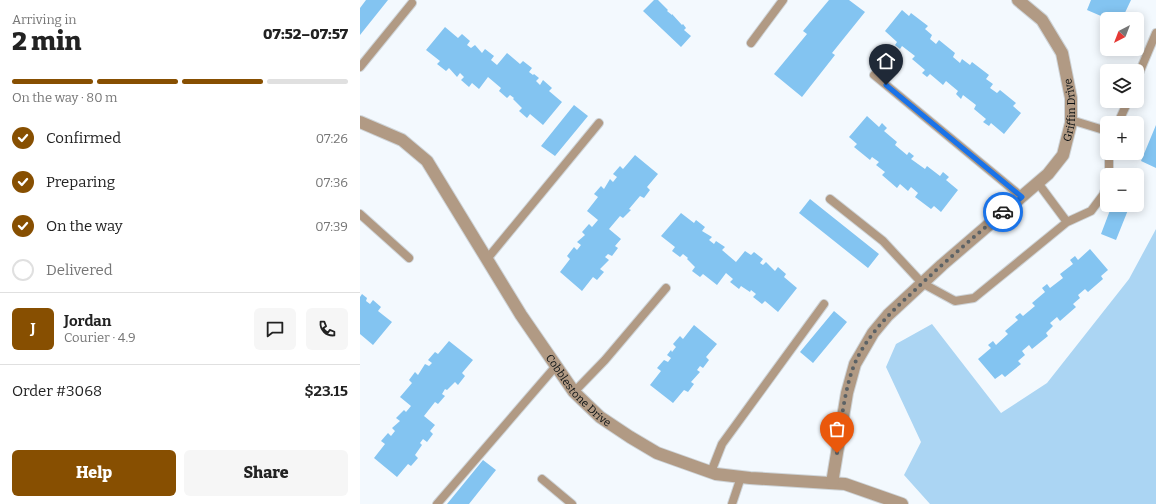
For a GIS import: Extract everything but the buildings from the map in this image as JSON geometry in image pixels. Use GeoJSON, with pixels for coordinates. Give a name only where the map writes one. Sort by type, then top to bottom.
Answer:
{"type":"FeatureCollection","features":[{"type":"Feature","properties":{"kind":"street","name":"Griffin Drive"},"geometry":{"type":"LineString","coordinates":[[832,482],[847,393],[855,364],[873,333],[888,315],[942,265],[1048,174],[1063,155],[1071,120],[1071,98],[1062,53],[1042,20],[1018,0]]}},
{"type":"Feature","properties":{"kind":"street","name":"Cobblestone Drive"},"geometry":{"type":"LineString","coordinates":[[360,122],[402,140],[426,161],[521,314],[556,366],[574,392],[600,416],[630,437],[657,453],[716,474],[845,484],[902,504]]}},
{"type":"Feature","properties":{"kind":"lane"},"geometry":{"type":"LineString","coordinates":[[751,43],[783,0]]}},
{"type":"Feature","properties":{"kind":"lane"},"geometry":{"type":"LineString","coordinates":[[360,67],[412,3]]}},
{"type":"Feature","properties":{"kind":"lane"},"geometry":{"type":"LineString","coordinates":[[1143,64],[1156,33]]}},
{"type":"Feature","properties":{"kind":"lane"},"geometry":{"type":"LineString","coordinates":[[874,75],[1022,197]]}},
{"type":"Feature","properties":{"kind":"lane"},"geometry":{"type":"LineString","coordinates":[[1071,120],[1100,129]]}},
{"type":"Feature","properties":{"kind":"lane"},"geometry":{"type":"LineString","coordinates":[[487,259],[599,123]]}},
{"type":"Feature","properties":{"kind":"lane"},"geometry":{"type":"LineString","coordinates":[[1038,183],[1067,222]]}},
{"type":"Feature","properties":{"kind":"lane"},"geometry":{"type":"LineString","coordinates":[[830,199],[882,241],[922,284],[955,301],[974,298],[1067,222],[1091,210],[1100,199]]}},
{"type":"Feature","properties":{"kind":"lane"},"geometry":{"type":"LineString","coordinates":[[360,214],[409,258]]}},
{"type":"Feature","properties":{"kind":"lane"},"geometry":{"type":"LineString","coordinates":[[574,392],[605,360],[666,288]]}},
{"type":"Feature","properties":{"kind":"lane"},"geometry":{"type":"LineString","coordinates":[[711,472],[722,444],[824,304]]}},
{"type":"Feature","properties":{"kind":"lane"},"geometry":{"type":"LineString","coordinates":[[437,504],[556,366]]}},
{"type":"Feature","properties":{"kind":"lane"},"geometry":{"type":"LineString","coordinates":[[732,504],[741,477]]}},
{"type":"Feature","properties":{"kind":"lane"},"geometry":{"type":"LineString","coordinates":[[542,479],[572,504]]}},
{"type":"Feature","properties":{"kind":"shaded area"},"geometry":{"type":"Polygon","coordinates":[[[1156,229],[1156,504],[930,504],[904,475],[921,442],[886,367],[896,344],[932,324],[1001,413],[1047,383],[1129,279],[1156,229]]]}},
{"type":"Feature","properties":{"kind":"way so far"},"geometry":{"type":"LineString","coordinates":[[837,453],[847,393],[855,364],[873,333],[888,315],[942,265],[1003,212]]}},
{"type":"Feature","properties":{"kind":"route"},"geometry":{"type":"LineString","coordinates":[[886,85],[1022,197],[1003,212]]}}]}
